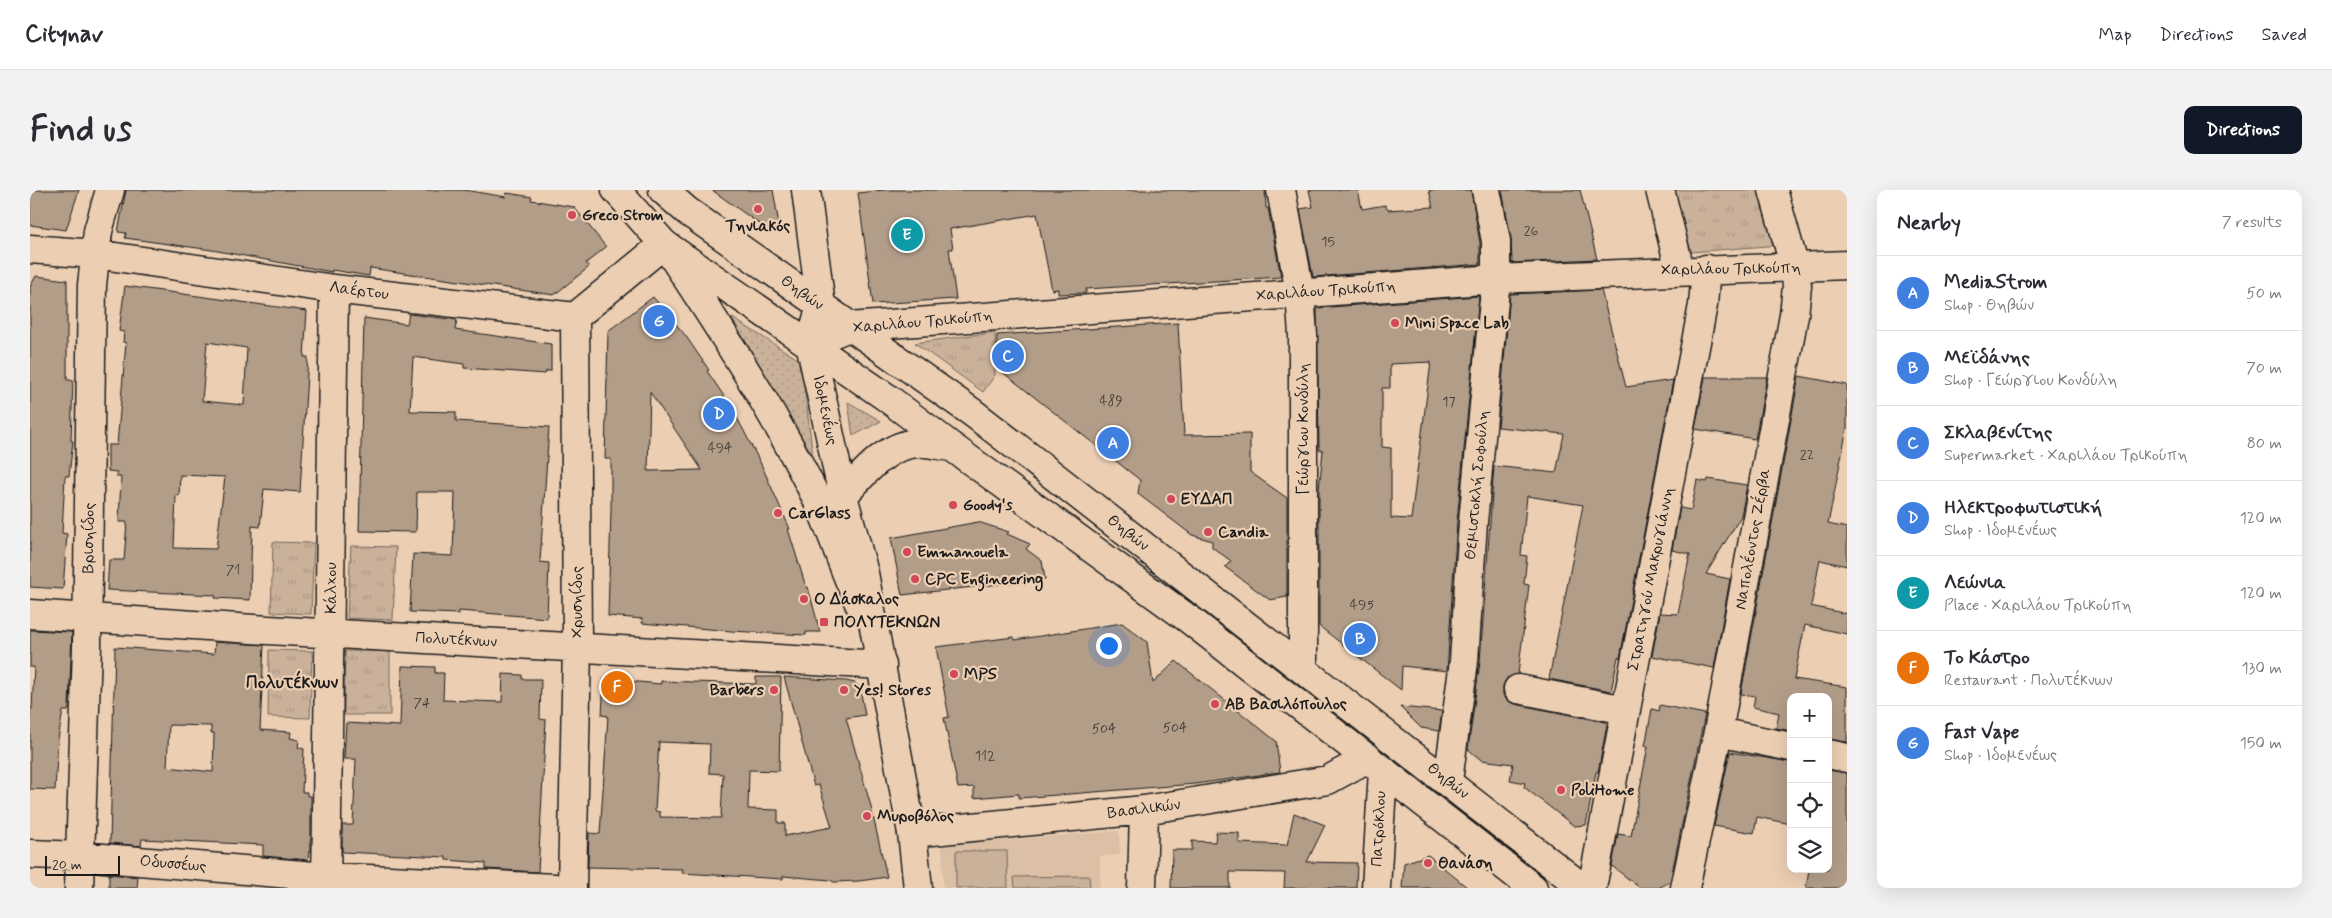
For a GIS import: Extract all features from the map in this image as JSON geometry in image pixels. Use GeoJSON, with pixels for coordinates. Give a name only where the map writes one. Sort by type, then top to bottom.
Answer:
{"type":"FeatureCollection","features":[{"type":"Feature","properties":{"kind":"street","name":"Βρισηίδος"},"geometry":{"type":"LineString","coordinates":[[79,888],[87,617],[92,285],[98,231],[110,190]]}},
{"type":"Feature","properties":{"kind":"street","name":"Θηβών"},"geometry":{"type":"LineString","coordinates":[[616,190],[664,244],[810,343],[1190,620],[1534,888]]}},
{"type":"Feature","properties":{"kind":"street","name":"Θηβών"},"geometry":{"type":"LineString","coordinates":[[663,190],[686,211],[973,413],[1583,888]]}},
{"type":"Feature","properties":{"kind":"street","name":"Ιδομενέως"},"geometry":{"type":"LineString","coordinates":[[806,190],[821,306],[810,343],[843,496],[864,573],[912,832],[918,888]]}},
{"type":"Feature","properties":{"kind":"street","name":"Γεώργιου Κονδύλη"},"geometry":{"type":"LineString","coordinates":[[1281,190],[1300,293],[1303,336],[1303,669]]}},
{"type":"Feature","properties":{"kind":"street","name":"Θεμιστοκλή Σοφούλη"},"geometry":{"type":"LineString","coordinates":[[1448,781],[1464,661],[1473,522],[1496,279],[1496,241],[1486,190]]}},
{"type":"Feature","properties":{"kind":"street","name":"Στρατηγού Μακρυγιάννη"},"geometry":{"type":"LineString","coordinates":[[1592,888],[1704,305],[1693,270],[1660,190]]}},
{"type":"Feature","properties":{"kind":"street","name":"Ναπολέοντος Ζέρβα"},"geometry":{"type":"LineString","coordinates":[[1686,888],[1718,732],[1794,315],[1797,286],[1795,268],[1773,190]]}},
{"type":"Feature","properties":{"kind":"street"},"geometry":{"type":"LineString","coordinates":[[574,317],[664,244]]}},
{"type":"Feature","properties":{"kind":"street","name":"Ιδομενέως"},"geometry":{"type":"LineString","coordinates":[[664,244],[787,439],[826,521],[844,570],[874,630]]}},
{"type":"Feature","properties":{"kind":"street","name":"Λαέρτου"},"geometry":{"type":"LineString","coordinates":[[30,249],[95,254],[334,289],[574,317]]}},
{"type":"Feature","properties":{"kind":"street","name":"Χαριλάου Τρικούπη"},"geometry":{"type":"LineString","coordinates":[[810,343],[849,326],[1496,279],[1847,265]]}},
{"type":"Feature","properties":{"kind":"street","name":"Κάλχου"},"geometry":{"type":"LineString","coordinates":[[326,883],[331,633],[334,289]]}},
{"type":"Feature","properties":{"kind":"street","name":"Χρυσηίδος"},"geometry":{"type":"LineString","coordinates":[[572,888],[577,646],[574,317]]}},
{"type":"Feature","properties":{"kind":"street"},"geometry":{"type":"LineString","coordinates":[[843,496],[864,473],[884,456],[901,446],[918,443],[952,448]]}},
{"type":"Feature","properties":{"kind":"street","name":"Πολυτέκνων"},"geometry":{"type":"LineString","coordinates":[[30,614],[577,646],[702,656],[882,665]]}},
{"type":"Feature","properties":{"kind":"street"},"geometry":{"type":"LineString","coordinates":[[1518,689],[1626,710]]}},
{"type":"Feature","properties":{"kind":"street"},"geometry":{"type":"LineString","coordinates":[[1718,732],[1787,746]]}},
{"type":"Feature","properties":{"kind":"street"},"geometry":{"type":"LineString","coordinates":[[1832,755],[1847,758]]}},
{"type":"Feature","properties":{"kind":"street","name":"Βασιλικών"},"geometry":{"type":"LineString","coordinates":[[912,832],[1144,810],[1328,780],[1376,764]]}},
{"type":"Feature","properties":{"kind":"street","name":"Πατρόκλου"},"geometry":{"type":"LineString","coordinates":[[1376,764],[1376,888]]}},
{"type":"Feature","properties":{"kind":"street"},"geometry":{"type":"LineString","coordinates":[[1142,888],[1144,810]]}},
{"type":"Feature","properties":{"kind":"street","name":"Οδυσσέως"},"geometry":{"type":"LineString","coordinates":[[30,854],[80,856],[185,876],[326,883],[555,888]]}},
{"type":"Feature","properties":{"kind":"shaded area"},"geometry":{"type":"Polygon","coordinates":[[[1119,831],[1120,855],[1100,856],[1100,888],[943,888],[942,845],[1119,831]]]}},
{"type":"Feature","properties":{"kind":"green space"},"geometry":{"type":"Polygon","coordinates":[[[1674,190],[1764,190],[1780,245],[1691,252],[1674,190]]]}},
{"type":"Feature","properties":{"kind":"green space"},"geometry":{"type":"Polygon","coordinates":[[[731,317],[801,361],[813,456],[731,317]]]}},
{"type":"Feature","properties":{"kind":"green space"},"geometry":{"type":"Polygon","coordinates":[[[995,332],[995,375],[983,392],[915,343],[995,332]]]}},
{"type":"Feature","properties":{"kind":"green space"},"geometry":{"type":"Polygon","coordinates":[[[848,402],[881,421],[853,436],[848,402]]]}},
{"type":"Feature","properties":{"kind":"green space"},"geometry":{"type":"Polygon","coordinates":[[[273,542],[314,543],[311,614],[271,612],[273,542]]]}},
{"type":"Feature","properties":{"kind":"green space"},"geometry":{"type":"Polygon","coordinates":[[[351,546],[396,547],[393,620],[347,618],[351,546]]]}},
{"type":"Feature","properties":{"kind":"green space"},"geometry":{"type":"Polygon","coordinates":[[[269,650],[312,651],[310,718],[268,717],[269,650]]]}},
{"type":"Feature","properties":{"kind":"green space"},"geometry":{"type":"Polygon","coordinates":[[[345,651],[390,651],[390,715],[344,715],[345,651]]]}},
{"type":"Feature","properties":{"kind":"green space"},"geometry":{"type":"Polygon","coordinates":[[[956,851],[1007,851],[1008,888],[956,888],[956,851]]]}},
{"type":"Feature","properties":{"kind":"green space"},"geometry":{"type":"Polygon","coordinates":[[[1089,876],[1090,888],[1015,888],[1014,877],[1089,876]]]}},
{"type":"Feature","properties":{"kind":"building"},"geometry":{"type":"Polygon","coordinates":[[[30,190],[79,190],[66,230],[30,225],[30,190]]]}},
{"type":"Feature","properties":{"kind":"building"},"geometry":{"type":"Polygon","coordinates":[[[126,190],[464,190],[506,197],[507,193],[532,197],[531,200],[574,207],[606,247],[586,263],[589,267],[554,295],[370,268],[369,276],[332,270],[332,272],[212,250],[125,238],[126,233],[118,232],[126,190]]]}},
{"type":"Feature","properties":{"kind":"building","name":"Τηνιακός"},"geometry":{"type":"Polygon","coordinates":[[[712,190],[773,190],[780,230],[765,228],[712,190]]]}},
{"type":"Feature","properties":{"kind":"building"},"geometry":{"type":"Polygon","coordinates":[[[884,190],[1265,190],[1266,208],[1268,208],[1281,277],[1086,289],[1086,293],[1058,294],[1058,289],[1052,290],[1037,214],[950,229],[953,249],[949,249],[956,299],[873,304],[858,193],[884,190]]]}},
{"type":"Feature","properties":{"kind":"building"},"geometry":{"type":"Polygon","coordinates":[[[1309,190],[1358,190],[1362,209],[1385,205],[1388,210],[1433,207],[1429,190],[1471,190],[1480,243],[1480,264],[1313,277],[1300,209],[1313,207],[1309,190]]]}},
{"type":"Feature","properties":{"kind":"building"},"geometry":{"type":"Polygon","coordinates":[[[1502,190],[1580,190],[1597,259],[1512,263],[1511,238],[1502,190]]]}},
{"type":"Feature","properties":{"kind":"building"},"geometry":{"type":"Polygon","coordinates":[[[36,276],[67,280],[67,380],[73,380],[71,441],[73,441],[69,476],[65,476],[62,533],[67,534],[63,589],[30,587],[30,287],[36,276]]]}},
{"type":"Feature","properties":{"kind":"building"},"geometry":{"type":"Polygon","coordinates":[[[125,286],[307,311],[304,357],[308,357],[300,492],[264,489],[260,527],[252,526],[250,600],[215,598],[215,595],[107,590],[109,560],[124,560],[127,522],[119,522],[121,477],[117,477],[117,472],[108,471],[108,445],[117,445],[126,343],[123,342],[124,332],[119,331],[125,286]],[[207,342],[202,401],[244,405],[247,348],[207,342]],[[180,475],[179,496],[176,495],[174,548],[216,549],[225,477],[180,475]]]}},
{"type":"Feature","properties":{"kind":"building"},"geometry":{"type":"Polygon","coordinates":[[[1601,290],[1626,387],[1673,380],[1620,658],[1618,657],[1611,691],[1549,679],[1583,505],[1527,496],[1521,555],[1527,556],[1524,584],[1529,585],[1518,674],[1507,678],[1503,686],[1503,695],[1507,700],[1515,704],[1606,722],[1598,772],[1596,772],[1586,825],[1574,826],[1524,787],[1525,783],[1510,780],[1513,764],[1481,760],[1468,749],[1480,662],[1494,466],[1556,473],[1564,434],[1498,427],[1510,294],[1601,290]]]}},
{"type":"Feature","properties":{"kind":"building"},"geometry":{"type":"Polygon","coordinates":[[[1479,296],[1457,521],[1447,671],[1402,666],[1401,690],[1319,626],[1319,490],[1323,450],[1319,450],[1317,308],[1479,296]],[[1431,362],[1390,364],[1390,388],[1382,388],[1382,447],[1391,448],[1391,518],[1411,519],[1431,362]]]}},
{"type":"Feature","properties":{"kind":"building"},"geometry":{"type":"Polygon","coordinates":[[[653,297],[685,335],[732,408],[761,464],[790,529],[788,529],[806,587],[808,587],[820,632],[806,632],[806,635],[731,631],[642,623],[643,619],[608,616],[611,459],[605,459],[608,331],[653,297]],[[650,392],[648,471],[702,470],[650,392]]]}},
{"type":"Feature","properties":{"kind":"building"},"geometry":{"type":"Polygon","coordinates":[[[409,314],[457,320],[455,330],[551,344],[551,371],[546,371],[545,374],[464,368],[464,364],[413,357],[410,411],[456,412],[456,421],[549,427],[540,562],[549,563],[547,618],[459,611],[459,614],[410,612],[413,554],[453,556],[455,492],[417,492],[416,532],[359,531],[364,318],[407,324],[409,314]]]}},
{"type":"Feature","properties":{"kind":"building"},"geometry":{"type":"Polygon","coordinates":[[[1178,323],[1184,435],[1250,434],[1250,472],[1287,498],[1287,597],[1270,600],[1225,567],[1231,561],[1212,547],[1212,541],[1192,535],[1138,494],[1140,480],[996,367],[997,335],[1178,323]]]}},
{"type":"Feature","properties":{"kind":"building"},"geometry":{"type":"Polygon","coordinates":[[[1799,376],[1847,385],[1847,428],[1828,524],[1847,528],[1847,566],[1820,560],[1811,606],[1847,614],[1847,634],[1805,625],[1794,679],[1847,687],[1847,742],[1832,740],[1832,693],[1787,693],[1787,730],[1776,728],[1779,713],[1753,707],[1755,696],[1741,694],[1799,376]]]}},
{"type":"Feature","properties":{"kind":"building"},"geometry":{"type":"Polygon","coordinates":[[[1705,377],[1767,377],[1755,439],[1695,429],[1705,377]]]}},
{"type":"Feature","properties":{"kind":"building"},"geometry":{"type":"Polygon","coordinates":[[[1708,479],[1747,485],[1741,516],[1706,574],[1730,579],[1714,668],[1652,656],[1660,613],[1678,614],[1690,554],[1672,550],[1680,508],[1691,510],[1697,480],[1707,482],[1708,479]]]}},
{"type":"Feature","properties":{"kind":"building"},"geometry":{"type":"Polygon","coordinates":[[[978,522],[1009,532],[1007,534],[1030,544],[1026,549],[1042,561],[1045,579],[902,595],[891,538],[978,522]]]}},
{"type":"Feature","properties":{"kind":"building"},"geometry":{"type":"Polygon","coordinates":[[[1122,623],[1147,642],[1153,683],[1176,661],[1276,741],[1280,772],[1195,784],[1019,798],[1019,794],[974,798],[974,787],[958,788],[944,718],[949,717],[936,647],[1014,637],[1015,640],[1122,623]]]}},
{"type":"Feature","properties":{"kind":"building"},"geometry":{"type":"Polygon","coordinates":[[[30,631],[72,632],[69,707],[68,711],[63,711],[58,739],[55,790],[30,789],[30,709],[32,709],[34,667],[30,667],[30,631]]]}},
{"type":"Feature","properties":{"kind":"building"},"geometry":{"type":"Polygon","coordinates":[[[215,642],[264,645],[260,730],[291,732],[290,738],[299,740],[298,747],[304,749],[302,792],[307,792],[307,796],[311,796],[311,851],[309,851],[308,860],[263,856],[263,845],[142,839],[141,846],[110,843],[115,647],[214,654],[215,642]],[[169,725],[167,767],[213,772],[214,733],[211,733],[211,726],[169,725]]]}},
{"type":"Feature","properties":{"kind":"building"},"geometry":{"type":"Polygon","coordinates":[[[402,666],[435,667],[435,673],[444,673],[443,700],[502,702],[503,674],[522,675],[522,679],[541,679],[540,719],[546,720],[538,872],[486,869],[486,863],[446,860],[446,857],[342,852],[342,825],[353,825],[356,759],[344,759],[346,723],[400,726],[402,666]]]}},
{"type":"Feature","properties":{"kind":"building"},"geometry":{"type":"Polygon","coordinates":[[[756,677],[781,677],[779,771],[749,770],[748,809],[778,810],[778,823],[785,823],[785,836],[832,827],[819,785],[814,786],[784,677],[846,681],[855,683],[860,688],[865,715],[846,718],[870,803],[887,877],[833,882],[831,880],[783,876],[783,879],[682,873],[683,869],[588,867],[589,833],[600,834],[608,716],[602,715],[604,679],[661,684],[661,681],[756,684],[756,677]],[[659,742],[655,811],[660,812],[660,817],[721,818],[723,774],[709,773],[710,744],[659,742]]]}},
{"type":"Feature","properties":{"kind":"building"},"geometry":{"type":"Polygon","coordinates":[[[1660,705],[1705,714],[1670,882],[1658,888],[1640,888],[1612,866],[1618,834],[1631,836],[1648,746],[1645,746],[1652,709],[1659,711],[1660,705]]]}},
{"type":"Feature","properties":{"kind":"building"},"geometry":{"type":"Polygon","coordinates":[[[1400,707],[1442,711],[1439,731],[1421,728],[1400,707]]]}},
{"type":"Feature","properties":{"kind":"building"},"geometry":{"type":"Polygon","coordinates":[[[1730,752],[1787,761],[1787,823],[1757,817],[1754,833],[1714,826],[1730,752]]]}},
{"type":"Feature","properties":{"kind":"building"},"geometry":{"type":"Polygon","coordinates":[[[1832,771],[1847,773],[1847,888],[1806,888],[1808,873],[1832,873],[1832,771]]]}},
{"type":"Feature","properties":{"kind":"building"},"geometry":{"type":"Polygon","coordinates":[[[1294,813],[1325,825],[1307,862],[1357,863],[1356,888],[1284,888],[1285,873],[1230,872],[1230,888],[1171,888],[1172,850],[1192,850],[1192,841],[1215,842],[1216,832],[1239,833],[1239,843],[1287,845],[1294,813]]]}},
{"type":"Feature","properties":{"kind":"building"},"geometry":{"type":"Polygon","coordinates":[[[1428,855],[1468,888],[1402,888],[1404,863],[1428,855]]]}},
{"type":"Feature","properties":{"kind":"building"},"geometry":{"type":"Polygon","coordinates":[[[109,874],[138,877],[137,888],[109,888],[109,874]]]}},
{"type":"Feature","properties":{"kind":"place","name":"Τηνιακός"},"geometry":{"type":"Point","coordinates":[758,209]}},
{"type":"Feature","properties":{"kind":"place","name":"Greco Strom"},"geometry":{"type":"Point","coordinates":[572,215]}},
{"type":"Feature","properties":{"kind":"place","name":"Λεώνια"},"geometry":{"type":"Point","coordinates":[907,235]}},
{"type":"Feature","properties":{"kind":"place","name":"Fast Vape"},"geometry":{"type":"Point","coordinates":[659,321]}},
{"type":"Feature","properties":{"kind":"place","name":"Mini Space Lab"},"geometry":{"type":"Point","coordinates":[1395,323]}},
{"type":"Feature","properties":{"kind":"place","name":"Σκλαβενίτης"},"geometry":{"type":"Point","coordinates":[1008,356]}},
{"type":"Feature","properties":{"kind":"place","name":"Ηλεκτροφωτιστική"},"geometry":{"type":"Point","coordinates":[719,414]}},
{"type":"Feature","properties":{"kind":"place","name":"MediaStrom"},"geometry":{"type":"Point","coordinates":[1113,443]}},
{"type":"Feature","properties":{"kind":"place","name":"ΕΥΔΑΠ"},"geometry":{"type":"Point","coordinates":[1171,499]}},
{"type":"Feature","properties":{"kind":"place","name":"Goody's"},"geometry":{"type":"Point","coordinates":[953,505]}},
{"type":"Feature","properties":{"kind":"place","name":"CarGlass"},"geometry":{"type":"Point","coordinates":[778,513]}},
{"type":"Feature","properties":{"kind":"place","name":"Candia"},"geometry":{"type":"Point","coordinates":[1208,532]}},
{"type":"Feature","properties":{"kind":"place","name":"Emmanouela"},"geometry":{"type":"Point","coordinates":[907,552]}},
{"type":"Feature","properties":{"kind":"place","name":"CPC Engineering"},"geometry":{"type":"Point","coordinates":[915,579]}},
{"type":"Feature","properties":{"kind":"place","name":"Ο Δάσκαλος"},"geometry":{"type":"Point","coordinates":[804,599]}},
{"type":"Feature","properties":{"kind":"place","name":"ΠΟΛΥΤΕΚΝΩΝ"},"geometry":{"type":"Point","coordinates":[824,622]}},
{"type":"Feature","properties":{"kind":"place","name":"Μεϊδάνης"},"geometry":{"type":"Point","coordinates":[1360,639]}},
{"type":"Feature","properties":{"kind":"place","name":"MPS"},"geometry":{"type":"Point","coordinates":[954,674]}},
{"type":"Feature","properties":{"kind":"place","name":"Το Κάστρο"},"geometry":{"type":"Point","coordinates":[617,687]}},
{"type":"Feature","properties":{"kind":"place","name":"Barbers"},"geometry":{"type":"Point","coordinates":[774,690]}},
{"type":"Feature","properties":{"kind":"place","name":"Yes! Stores"},"geometry":{"type":"Point","coordinates":[844,690]}},
{"type":"Feature","properties":{"kind":"place","name":"ΑΒ Βασιλόπουλος"},"geometry":{"type":"Point","coordinates":[1215,704]}},
{"type":"Feature","properties":{"kind":"place","name":"PoliHome"},"geometry":{"type":"Point","coordinates":[1561,790]}},
{"type":"Feature","properties":{"kind":"place","name":"Μυροβόλος"},"geometry":{"type":"Point","coordinates":[867,816]}},
{"type":"Feature","properties":{"kind":"place","name":"Θανάση"},"geometry":{"type":"Point","coordinates":[1428,863]}},
{"type":"Feature","properties":{"kind":"district","name":"Πολυτέκνων"},"geometry":{"type":"Point","coordinates":[292,683]}}]}
